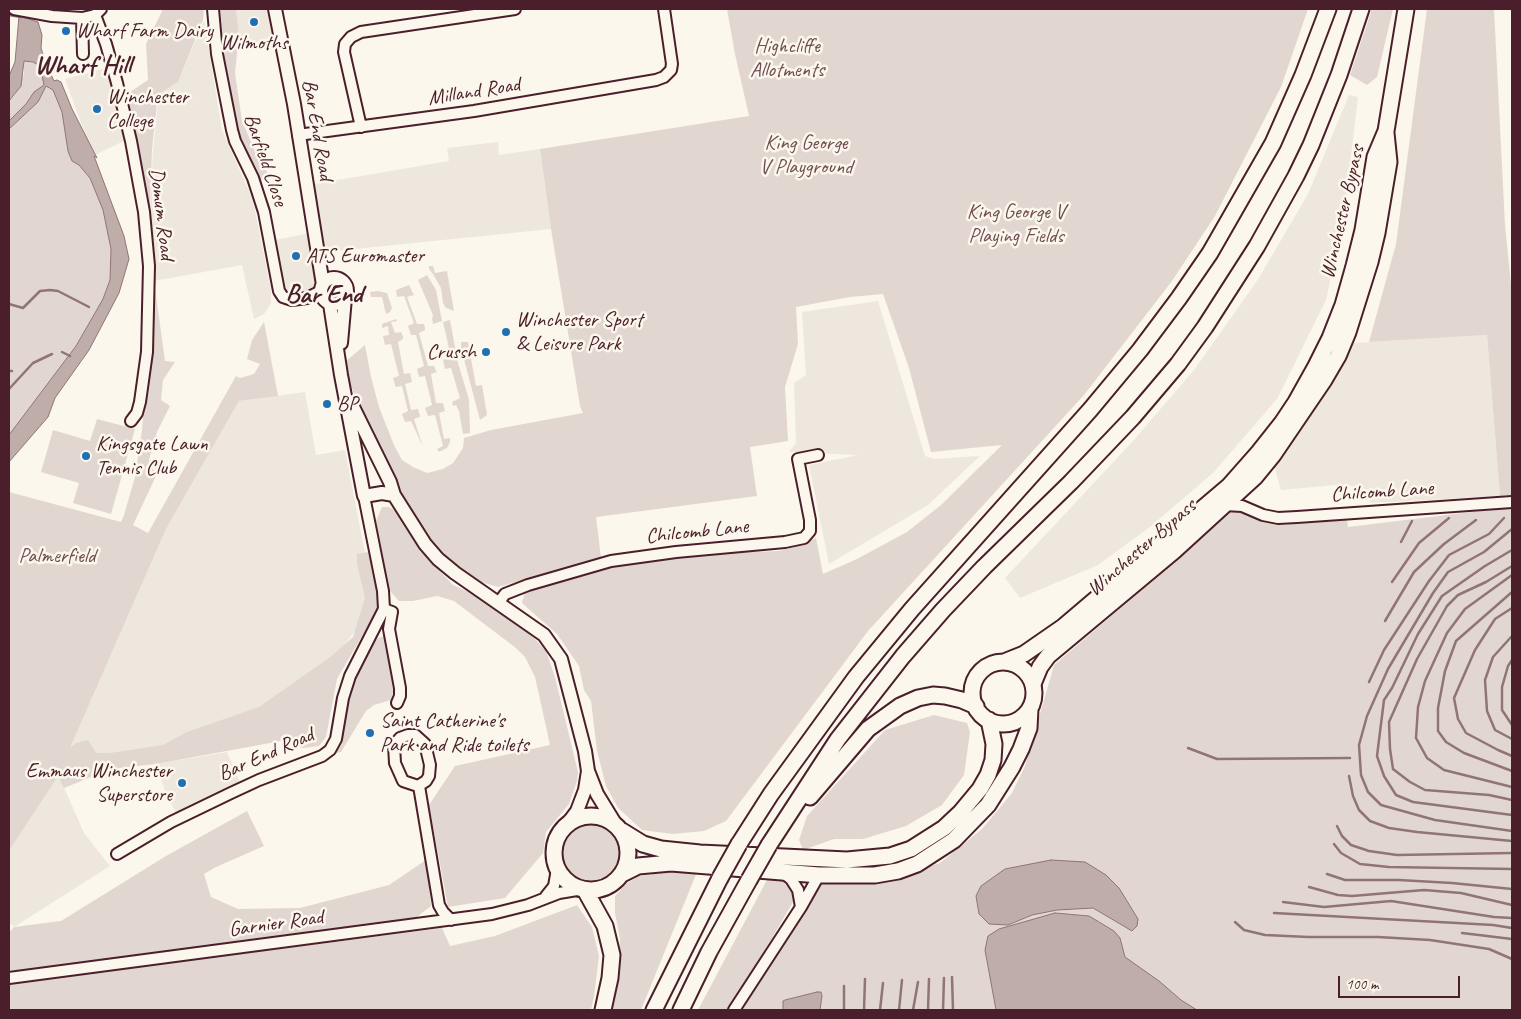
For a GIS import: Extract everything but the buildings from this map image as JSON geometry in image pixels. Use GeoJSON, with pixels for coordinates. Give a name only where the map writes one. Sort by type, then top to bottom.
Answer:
{"type":"FeatureCollection","features":[{"type":"Feature","properties":{"kind":"highway"},"geometry":{"type":"LineString","coordinates":[[654,1010],[720,878],[740,844],[771,794],[856,676],[942,574],[1090,410],[1140,350],[1210,253],[1273,143],[1303,75],[1328,9]]}},
{"type":"Feature","properties":{"kind":"highway"},"geometry":{"type":"LineString","coordinates":[[680,1010],[709,952],[769,845],[838,739],[903,656],[943,610],[1133,417],[1178,364],[1205,327],[1257,246],[1296,176],[1339,75],[1361,9]]}},
{"type":"Feature","properties":{"kind":"highway"},"geometry":{"type":"LineString","coordinates":[[1386,131],[1406,9]]}},
{"type":"Feature","properties":{"kind":"highway","name":"Winchester Bypass"},"geometry":{"type":"LineString","coordinates":[[1033,684],[1040,667],[1048,656],[1174,551],[1225,505],[1273,455],[1293,427],[1338,356],[1360,300],[1377,232],[1389,162],[1386,131]]}},
{"type":"Feature","properties":{"kind":"highway","name":"Winchester Bypass"},"geometry":{"type":"LineString","coordinates":[[1004,662],[1024,654],[1064,626],[1222,492],[1259,452],[1282,423],[1315,368],[1330,338],[1343,305],[1363,230],[1375,157],[1386,131]]}},
{"type":"Feature","properties":{"kind":"highway"},"geometry":{"type":"LineString","coordinates":[[622,874],[638,866],[671,862],[819,875],[875,874],[898,871],[917,864],[954,840],[988,806],[1012,767],[1029,728],[1030,709],[1033,701],[1033,684],[1022,668],[1004,662],[984,669],[977,676],[973,691],[976,706],[981,714],[989,720],[1007,724],[1024,716],[1030,709]]}},
{"type":"Feature","properties":{"kind":"highway"},"geometry":{"type":"LineString","coordinates":[[769,845],[854,744],[868,729],[887,714],[909,702],[933,695],[962,700],[976,706]]}},
{"type":"Feature","properties":{"kind":"highway"},"geometry":{"type":"LineString","coordinates":[[619,828],[628,848],[626,866],[615,882],[596,890],[584,890],[568,882],[557,869],[554,859],[555,844],[561,830],[568,823],[576,819],[593,816],[609,820],[643,844],[661,849],[700,853],[847,860],[890,856],[910,849],[928,839],[944,828],[972,800],[988,775],[992,760],[994,744],[989,720]]}},
{"type":"Feature","properties":{"kind":"highway"},"geometry":{"type":"LineString","coordinates":[[584,890],[605,926],[611,950],[610,978],[602,1010]]}},
{"type":"Feature","properties":{"kind":"main road","name":"Bar End Road"},"geometry":{"type":"LineString","coordinates":[[275,9],[320,258],[324,295],[364,496]]}},
{"type":"Feature","properties":{"kind":"main road","name":"Bar End Road"},"geometry":{"type":"LineString","coordinates":[[320,258],[335,279]]}},
{"type":"Feature","properties":{"kind":"main road"},"geometry":{"type":"LineString","coordinates":[[335,279],[341,281],[347,290],[345,298],[337,304],[324,295],[328,280],[335,279]]}},
{"type":"Feature","properties":{"kind":"main road","name":"Bar End Road"},"geometry":{"type":"LineString","coordinates":[[338,358],[344,326],[345,298]]}},
{"type":"Feature","properties":{"kind":"main road"},"geometry":{"type":"LineString","coordinates":[[345,395],[353,405],[390,482],[394,496],[425,544],[438,559],[460,577],[499,602],[544,635],[561,659],[585,751],[588,771],[597,794],[619,828]]}},
{"type":"Feature","properties":{"kind":"main road"},"geometry":{"type":"LineString","coordinates":[[364,496],[382,493],[394,496]]}},
{"type":"Feature","properties":{"kind":"main road"},"geometry":{"type":"LineString","coordinates":[[568,823],[577,811],[588,771]]}},
{"type":"Feature","properties":{"kind":"street"},"geometry":{"type":"LineString","coordinates":[[14,9],[63,17],[82,18],[98,12]]}},
{"type":"Feature","properties":{"kind":"street","name":"Barfield Close"},"geometry":{"type":"LineString","coordinates":[[213,9],[217,54],[232,130],[235,141],[253,178],[264,212],[279,291],[286,299],[297,300],[324,295]]}},
{"type":"Feature","properties":{"kind":"street"},"geometry":{"type":"LineString","coordinates":[[361,126],[344,52],[345,44],[351,37],[361,32],[515,9]]}},
{"type":"Feature","properties":{"kind":"street","name":"Milland Road"},"geometry":{"type":"LineString","coordinates":[[298,135],[474,111],[664,78],[672,64],[664,9]]}},
{"type":"Feature","properties":{"kind":"street","name":"Domum Road"},"geometry":{"type":"LineString","coordinates":[[98,12],[131,141],[147,239],[149,266],[147,352],[140,402],[137,413],[131,421]]}},
{"type":"Feature","properties":{"kind":"street"},"geometry":{"type":"LineString","coordinates":[[82,18],[84,54]]}},
{"type":"Feature","properties":{"kind":"street","name":"Chilcomb Lane"},"geometry":{"type":"LineString","coordinates":[[499,602],[505,594],[528,585],[611,561],[676,552],[776,543],[804,538],[810,531],[810,520],[798,459],[818,455]]}},
{"type":"Feature","properties":{"kind":"street"},"geometry":{"type":"LineString","coordinates":[[1244,487],[1246,499],[1255,512]]}},
{"type":"Feature","properties":{"kind":"street","name":"Bar End Road"},"geometry":{"type":"LineString","coordinates":[[117,854],[171,822],[231,792],[322,756],[330,750],[336,739],[343,698],[350,676],[388,610],[364,496]]}},
{"type":"Feature","properties":{"kind":"street","name":"Chilcomb Lane"},"geometry":{"type":"LineString","coordinates":[[1225,505],[1242,506],[1263,515],[1278,518],[1512,502]]}},
{"type":"Feature","properties":{"kind":"street"},"geometry":{"type":"LineString","coordinates":[[388,610],[389,629],[400,688],[400,696],[397,703]]}},
{"type":"Feature","properties":{"kind":"street"},"geometry":{"type":"LineString","coordinates":[[408,735],[415,735],[422,740],[429,757],[429,776],[420,786],[409,785],[403,782],[395,763],[394,745],[400,738],[408,735]]}},
{"type":"Feature","properties":{"kind":"street"},"geometry":{"type":"LineString","coordinates":[[420,786],[439,905],[442,912],[451,920]]}},
{"type":"Feature","properties":{"kind":"street"},"geometry":{"type":"LineString","coordinates":[[545,897],[554,886],[557,869]]}},
{"type":"Feature","properties":{"kind":"street"},"geometry":{"type":"LineString","coordinates":[[782,872],[791,879],[798,890],[801,907]]}},
{"type":"Feature","properties":{"kind":"street"},"geometry":{"type":"LineString","coordinates":[[734,1010],[801,907],[819,875]]}},
{"type":"Feature","properties":{"kind":"street","name":"Garnier Road"},"geometry":{"type":"LineString","coordinates":[[9,978],[451,920],[508,910],[560,893],[584,890]]}},
{"type":"Feature","properties":{"kind":"shaded area","name":"Wilmoths"},"geometry":{"type":"Polygon","coordinates":[[[236,9],[269,9],[275,39],[237,48],[239,34],[236,9]]]}},
{"type":"Feature","properties":{"kind":"shaded area"},"geometry":{"type":"Polygon","coordinates":[[[19,16],[38,22],[42,35],[41,48],[46,64],[54,81],[61,82],[72,109],[97,158],[94,156],[124,236],[129,259],[119,293],[89,350],[55,398],[48,417],[9,462],[9,435],[76,346],[103,299],[110,280],[111,249],[103,210],[90,178],[79,165],[72,161],[68,151],[62,112],[53,90],[46,86],[38,102],[9,129],[9,121],[26,104],[34,92],[44,85],[40,66],[33,62],[24,61],[21,86],[9,101],[9,76],[15,62],[19,16]]]}},
{"type":"Feature","properties":{"kind":"shaded area"},"geometry":{"type":"Polygon","coordinates":[[[204,20],[222,130],[254,206],[271,290],[271,303],[264,314],[254,319],[242,265],[154,281],[150,209],[153,150],[159,95],[178,82],[204,20]]]}},
{"type":"Feature","properties":{"kind":"shaded area","name":"Winchester College"},"geometry":{"type":"Polygon","coordinates":[[[105,68],[128,139],[93,156],[65,79],[105,68]]]}},
{"type":"Feature","properties":{"kind":"shaded area"},"geometry":{"type":"Polygon","coordinates":[[[1349,95],[1358,97],[1344,215],[1326,300],[1277,399],[1213,473],[1150,527],[1098,565],[1020,598],[1005,578],[1133,441],[1194,370],[1257,281],[1308,194],[1349,95]]]}},
{"type":"Feature","properties":{"kind":"shaded area"},"geometry":{"type":"Polygon","coordinates":[[[498,142],[499,155],[540,149],[551,229],[325,252],[314,184],[449,161],[447,148],[498,142]]]}},
{"type":"Feature","properties":{"kind":"shaded area","name":"ATS Euromaster"},"geometry":{"type":"Polygon","coordinates":[[[310,233],[316,281],[313,288],[307,292],[291,294],[284,288],[275,240],[310,233]]]}},
{"type":"Feature","properties":{"kind":"shaded area"},"geometry":{"type":"Polygon","coordinates":[[[878,301],[925,456],[934,459],[980,456],[928,505],[829,564],[809,465],[858,455],[789,452],[796,443],[794,383],[806,375],[802,312],[878,301]]]}},
{"type":"Feature","properties":{"kind":"shaded area"},"geometry":{"type":"Polygon","coordinates":[[[1487,335],[1500,496],[1371,503],[1365,492],[1346,484],[1281,490],[1273,462],[1354,343],[1487,335]]]}},
{"type":"Feature","properties":{"kind":"shaded area"},"geometry":{"type":"Polygon","coordinates":[[[305,392],[316,455],[345,450],[375,605],[345,644],[262,721],[59,776],[84,833],[110,866],[14,927],[9,923],[9,851],[58,775],[166,529],[239,401],[305,392]]]}},
{"type":"Feature","properties":{"kind":"shaded area"},"geometry":{"type":"Polygon","coordinates":[[[227,752],[241,785],[177,815],[165,791],[156,764],[227,752]]]}},
{"type":"Feature","properties":{"kind":"shaded area"},"geometry":{"type":"Polygon","coordinates":[[[1051,860],[1085,862],[1106,875],[1119,888],[1138,919],[1137,926],[1132,931],[1093,908],[1057,910],[1032,915],[1008,925],[989,924],[979,914],[976,896],[981,886],[1005,869],[1051,860]]]}},
{"type":"Feature","properties":{"kind":"shaded area"},"geometry":{"type":"Polygon","coordinates":[[[1055,913],[1089,916],[1114,931],[1120,938],[1125,957],[1197,1010],[996,1010],[985,950],[988,936],[999,929],[1055,913]]]}},
{"type":"Feature","properties":{"kind":"shaded area"},"geometry":{"type":"Polygon","coordinates":[[[821,992],[822,996],[820,1010],[783,1010],[783,1001],[821,992]]]}},
{"type":"Feature","properties":{"kind":"green space","name":"Palmerfield"},"geometry":{"type":"Polygon","coordinates":[[[163,9],[204,9],[203,20],[178,82],[158,95],[152,149],[150,209],[154,281],[165,361],[175,362],[163,380],[161,400],[170,406],[157,432],[149,460],[156,476],[133,525],[148,533],[236,376],[240,378],[254,374],[260,364],[247,359],[252,340],[264,322],[278,396],[239,401],[166,529],[70,748],[76,743],[88,740],[96,753],[110,753],[163,745],[187,732],[259,707],[329,658],[353,637],[365,598],[357,564],[357,554],[368,552],[381,599],[372,619],[337,679],[326,737],[319,746],[303,748],[281,741],[156,764],[111,769],[64,788],[58,776],[9,851],[9,492],[121,522],[124,515],[135,477],[142,430],[151,311],[136,166],[140,162],[124,96],[148,80],[146,44],[163,9]]]}},
{"type":"Feature","properties":{"kind":"green space"},"geometry":{"type":"Polygon","coordinates":[[[216,9],[236,9],[239,34],[235,73],[242,121],[269,177],[260,181],[237,135],[221,57],[216,9]]]}},
{"type":"Feature","properties":{"kind":"green space","name":"King George V Playing Fields"},"geometry":{"type":"Polygon","coordinates":[[[727,9],[1308,9],[1281,87],[1215,216],[1172,281],[1084,395],[868,631],[726,821],[704,831],[673,834],[642,830],[618,808],[606,786],[597,751],[591,701],[584,690],[579,666],[557,634],[522,603],[525,592],[575,572],[717,553],[779,551],[816,538],[823,574],[857,559],[907,532],[941,505],[1002,445],[931,452],[909,368],[883,294],[850,297],[796,307],[798,344],[785,387],[788,441],[750,447],[757,496],[596,517],[601,558],[498,587],[481,582],[453,565],[426,540],[397,489],[370,430],[350,384],[346,361],[365,345],[379,407],[394,445],[402,460],[427,473],[443,469],[453,463],[463,448],[464,438],[491,430],[583,413],[580,406],[551,229],[540,149],[749,116],[727,9]]]}},
{"type":"Feature","properties":{"kind":"green space"},"geometry":{"type":"Polygon","coordinates":[[[1372,9],[1393,9],[1377,77],[1367,85],[1350,75],[1372,9]]]}},
{"type":"Feature","properties":{"kind":"green space"},"geometry":{"type":"Polygon","coordinates":[[[1427,9],[1494,9],[1505,225],[1512,294],[1512,495],[1500,496],[1487,335],[1369,342],[1396,244],[1427,9]]]}},
{"type":"Feature","properties":{"kind":"green space"},"geometry":{"type":"Polygon","coordinates":[[[24,61],[33,62],[40,66],[44,85],[34,92],[26,104],[9,121],[9,101],[14,96],[24,74],[24,61]]]}},
{"type":"Feature","properties":{"kind":"green space"},"geometry":{"type":"Polygon","coordinates":[[[46,86],[53,90],[62,112],[68,151],[72,161],[79,165],[90,178],[103,210],[111,249],[110,280],[103,299],[76,346],[9,435],[9,129],[38,102],[46,86]]]}},
{"type":"Feature","properties":{"kind":"green space"},"geometry":{"type":"Polygon","coordinates":[[[429,266],[433,266],[435,273],[447,271],[454,311],[446,308],[443,303],[441,288],[429,266]]]}},
{"type":"Feature","properties":{"kind":"green space"},"geometry":{"type":"Polygon","coordinates":[[[427,275],[436,290],[442,321],[433,324],[433,315],[418,280],[427,275]]]}},
{"type":"Feature","properties":{"kind":"green space"},"geometry":{"type":"Polygon","coordinates":[[[409,285],[414,295],[407,297],[417,324],[424,324],[425,328],[425,330],[419,333],[428,366],[434,366],[437,372],[431,374],[436,403],[443,403],[445,411],[439,413],[444,439],[450,438],[447,448],[439,452],[437,449],[443,446],[435,415],[428,416],[425,408],[432,405],[425,376],[419,377],[417,369],[424,366],[416,335],[411,335],[408,326],[414,323],[404,296],[397,297],[396,290],[409,285]]]}},
{"type":"Feature","properties":{"kind":"green space"},"geometry":{"type":"Polygon","coordinates":[[[370,292],[387,293],[392,308],[386,314],[382,297],[371,297],[370,292]]]}},
{"type":"Feature","properties":{"kind":"green space"},"geometry":{"type":"Polygon","coordinates":[[[396,319],[397,321],[391,322],[395,333],[401,332],[403,336],[403,339],[398,342],[404,374],[410,373],[412,382],[405,384],[411,410],[418,409],[420,416],[414,419],[423,447],[411,421],[405,422],[402,414],[408,411],[402,386],[396,387],[395,385],[393,378],[399,376],[391,344],[385,345],[383,336],[389,335],[388,326],[382,328],[382,324],[396,319]]]}},
{"type":"Feature","properties":{"kind":"green space"},"geometry":{"type":"Polygon","coordinates":[[[450,320],[458,363],[469,400],[470,433],[463,434],[459,411],[456,405],[453,406],[452,402],[460,398],[451,368],[445,369],[443,360],[451,357],[443,322],[450,320]]]}},
{"type":"Feature","properties":{"kind":"green space"},"geometry":{"type":"Polygon","coordinates":[[[461,342],[468,342],[476,386],[482,385],[487,415],[480,420],[461,348],[461,342]]]}},
{"type":"Feature","properties":{"kind":"green space","name":"Kingsgate Lawn Tennis Club"},"geometry":{"type":"Polygon","coordinates":[[[97,419],[135,429],[111,514],[73,503],[79,483],[41,472],[53,430],[90,441],[97,419]]]}},
{"type":"Feature","properties":{"kind":"green space"},"geometry":{"type":"Polygon","coordinates":[[[382,507],[389,507],[397,511],[403,524],[424,554],[453,585],[482,598],[511,618],[535,639],[546,651],[555,677],[578,772],[577,781],[569,804],[546,832],[543,853],[505,898],[448,907],[429,805],[455,766],[550,745],[535,677],[525,657],[516,648],[454,601],[437,596],[413,601],[399,601],[389,590],[376,521],[382,507]]]}},
{"type":"Feature","properties":{"kind":"green space"},"geometry":{"type":"Polygon","coordinates":[[[1512,507],[1512,1010],[742,1010],[822,881],[919,870],[940,863],[982,829],[1012,793],[1025,766],[1054,665],[1179,558],[1226,514],[1237,509],[1277,525],[1347,520],[1348,527],[1512,507]]]}},
{"type":"Feature","properties":{"kind":"green space"},"geometry":{"type":"Polygon","coordinates":[[[385,636],[393,674],[394,690],[391,700],[374,705],[366,711],[341,752],[327,755],[345,714],[353,683],[368,652],[378,638],[385,636]]]}},
{"type":"Feature","properties":{"kind":"green space"},"geometry":{"type":"Polygon","coordinates":[[[934,715],[967,723],[970,732],[964,775],[942,805],[906,826],[863,839],[834,839],[803,850],[799,840],[807,816],[885,730],[934,715]]]}},
{"type":"Feature","properties":{"kind":"green space"},"geometry":{"type":"Polygon","coordinates":[[[247,811],[264,846],[204,874],[211,897],[238,909],[300,908],[389,885],[426,860],[431,906],[413,920],[184,952],[14,971],[9,970],[9,933],[14,927],[61,921],[166,856],[247,811]]]}},
{"type":"Feature","properties":{"kind":"green space"},"geometry":{"type":"Polygon","coordinates":[[[592,823],[609,828],[617,836],[622,853],[617,870],[609,878],[592,883],[575,878],[567,870],[562,853],[567,836],[575,828],[592,823]]]}},
{"type":"Feature","properties":{"kind":"green space"},"geometry":{"type":"Polygon","coordinates":[[[670,872],[697,872],[641,1010],[611,1010],[617,990],[620,939],[615,913],[615,896],[626,884],[639,876],[670,872]]]}},
{"type":"Feature","properties":{"kind":"green space"},"geometry":{"type":"Polygon","coordinates":[[[768,878],[783,878],[793,893],[793,902],[730,1010],[698,1010],[768,878]]]}},
{"type":"Feature","properties":{"kind":"green space"},"geometry":{"type":"Polygon","coordinates":[[[577,905],[592,927],[599,956],[591,1010],[9,1010],[9,985],[15,983],[442,928],[450,946],[495,936],[577,905]]]}},
{"type":"Feature","properties":{"kind":"waterway"},"geometry":{"type":"LineString","coordinates":[[9,15],[21,17]]}},
{"type":"Feature","properties":{"kind":"waterway"},"geometry":{"type":"LineString","coordinates":[[9,304],[23,308],[40,291],[50,290],[58,291],[89,307]]}},
{"type":"Feature","properties":{"kind":"waterway"},"geometry":{"type":"LineString","coordinates":[[62,352],[70,356]]}},
{"type":"Feature","properties":{"kind":"waterway"},"geometry":{"type":"LineString","coordinates":[[9,389],[33,363],[52,354]]}},
{"type":"Feature","properties":{"kind":"waterway"},"geometry":{"type":"LineString","coordinates":[[1392,582],[1419,543],[1449,518]]}},
{"type":"Feature","properties":{"kind":"waterway"},"geometry":{"type":"LineString","coordinates":[[1369,682],[1384,650],[1429,581],[1449,555],[1489,534],[1504,518]]}},
{"type":"Feature","properties":{"kind":"waterway"},"geometry":{"type":"LineString","coordinates":[[1385,621],[1414,572],[1444,544],[1476,520]]}},
{"type":"Feature","properties":{"kind":"waterway"},"geometry":{"type":"LineString","coordinates":[[1401,542],[1412,521]]}},
{"type":"Feature","properties":{"kind":"waterway"},"geometry":{"type":"LineString","coordinates":[[1512,529],[1484,552],[1448,572],[1433,593],[1388,669],[1367,716],[1359,745],[1361,775],[1368,792],[1381,805],[1435,820],[1512,831]]}},
{"type":"Feature","properties":{"kind":"waterway"},"geometry":{"type":"LineString","coordinates":[[1512,550],[1442,596],[1418,634],[1392,688],[1384,700],[1377,756],[1384,776],[1396,795],[1413,802],[1512,815]]}},
{"type":"Feature","properties":{"kind":"waterway"},"geometry":{"type":"LineString","coordinates":[[1512,566],[1486,582],[1458,595],[1447,606],[1417,659],[1389,722],[1393,769],[1410,782],[1425,790],[1489,795],[1512,800]]}},
{"type":"Feature","properties":{"kind":"waterway"},"geometry":{"type":"LineString","coordinates":[[1512,575],[1465,609],[1447,633],[1425,681],[1418,707],[1416,738],[1427,758],[1444,770],[1512,787]]}},
{"type":"Feature","properties":{"kind":"waterway"},"geometry":{"type":"LineString","coordinates":[[1512,592],[1456,641],[1445,671],[1438,708],[1438,731],[1446,742],[1464,753],[1512,771]]}},
{"type":"Feature","properties":{"kind":"waterway"},"geometry":{"type":"LineString","coordinates":[[1512,608],[1495,619],[1475,650],[1454,698],[1458,719],[1466,733],[1512,756]]}},
{"type":"Feature","properties":{"kind":"waterway"},"geometry":{"type":"LineString","coordinates":[[1512,636],[1493,657],[1485,680],[1487,711],[1495,730],[1512,739]]}},
{"type":"Feature","properties":{"kind":"waterway"},"geometry":{"type":"LineString","coordinates":[[1512,660],[1508,666],[1502,687],[1502,710],[1512,725]]}},
{"type":"Feature","properties":{"kind":"waterway"},"geometry":{"type":"LineString","coordinates":[[1188,748],[1217,759],[1350,758]]}},
{"type":"Feature","properties":{"kind":"waterway"},"geometry":{"type":"LineString","coordinates":[[1349,776],[1353,796],[1359,810],[1370,821],[1389,828],[1417,832],[1512,841]]}},
{"type":"Feature","properties":{"kind":"waterway"},"geometry":{"type":"LineString","coordinates":[[1337,826],[1342,836],[1351,845],[1369,851],[1397,855],[1512,853]]}},
{"type":"Feature","properties":{"kind":"waterway"},"geometry":{"type":"LineString","coordinates":[[1334,844],[1341,853],[1360,864],[1389,867],[1512,869]]}},
{"type":"Feature","properties":{"kind":"waterway"},"geometry":{"type":"LineString","coordinates":[[1327,874],[1345,880],[1399,880],[1512,889]]}},
{"type":"Feature","properties":{"kind":"waterway"},"geometry":{"type":"LineString","coordinates":[[1309,887],[1338,895],[1352,896],[1424,890],[1461,893],[1512,905]]}},
{"type":"Feature","properties":{"kind":"waterway"},"geometry":{"type":"LineString","coordinates":[[1283,902],[1324,907],[1391,901],[1494,917],[1512,918]]}},
{"type":"Feature","properties":{"kind":"waterway"},"geometry":{"type":"LineString","coordinates":[[1274,913],[1493,925],[1512,928]]}},
{"type":"Feature","properties":{"kind":"waterway"},"geometry":{"type":"LineString","coordinates":[[1235,922],[1244,930],[1265,935],[1430,940],[1489,949],[1512,959]]}},
{"type":"Feature","properties":{"kind":"waterway"},"geometry":{"type":"LineString","coordinates":[[1462,933],[1512,939]]}},
{"type":"Feature","properties":{"kind":"waterway"},"geometry":{"type":"LineString","coordinates":[[952,977],[953,1010]]}},
{"type":"Feature","properties":{"kind":"waterway"},"geometry":{"type":"LineString","coordinates":[[943,1010],[944,978]]}},
{"type":"Feature","properties":{"kind":"waterway"},"geometry":{"type":"LineString","coordinates":[[864,1010],[865,979]]}},
{"type":"Feature","properties":{"kind":"waterway"},"geometry":{"type":"LineString","coordinates":[[928,1010],[929,979]]}},
{"type":"Feature","properties":{"kind":"waterway"},"geometry":{"type":"LineString","coordinates":[[899,1010],[902,980]]}},
{"type":"Feature","properties":{"kind":"waterway"},"geometry":{"type":"LineString","coordinates":[[913,1010],[918,982]]}},
{"type":"Feature","properties":{"kind":"waterway"},"geometry":{"type":"LineString","coordinates":[[880,1010],[883,983]]}},
{"type":"Feature","properties":{"kind":"waterway"},"geometry":{"type":"LineString","coordinates":[[844,986],[844,1010]]}},
{"type":"Feature","properties":{"kind":"place","name":"Wilmoths"},"geometry":{"type":"Point","coordinates":[254,22]}},
{"type":"Feature","properties":{"kind":"place","name":"Wharf Farm Dairy"},"geometry":{"type":"Point","coordinates":[66,31]}},
{"type":"Feature","properties":{"kind":"place","name":"Winchester College"},"geometry":{"type":"Point","coordinates":[97,109]}},
{"type":"Feature","properties":{"kind":"place","name":"ATS Euromaster"},"geometry":{"type":"Point","coordinates":[296,256]}},
{"type":"Feature","properties":{"kind":"place","name":"Winchester Sport & Leisure Park"},"geometry":{"type":"Point","coordinates":[506,332]}},
{"type":"Feature","properties":{"kind":"place","name":"Crussh"},"geometry":{"type":"Point","coordinates":[486,352]}},
{"type":"Feature","properties":{"kind":"place","name":"BP"},"geometry":{"type":"Point","coordinates":[327,404]}},
{"type":"Feature","properties":{"kind":"place","name":"Kingsgate Lawn Tennis Club"},"geometry":{"type":"Point","coordinates":[86,456]}},
{"type":"Feature","properties":{"kind":"place","name":"Saint Catherine's Park and Ride toilets"},"geometry":{"type":"Point","coordinates":[370,733]}},
{"type":"Feature","properties":{"kind":"place","name":"Emmaus Winchester Superstore"},"geometry":{"type":"Point","coordinates":[182,783]}},
{"type":"Feature","properties":{"kind":"district","name":"Wharf Hill"},"geometry":{"type":"Point","coordinates":[83,66]}},
{"type":"Feature","properties":{"kind":"district","name":"Bar End"},"geometry":{"type":"Point","coordinates":[324,295]}},
{"type":"Feature","properties":{"kind":"park label","name":"Highcliffe Allotments"},"geometry":{"type":"Point","coordinates":[787,58]}},
{"type":"Feature","properties":{"kind":"park label","name":"King George V Playground"},"geometry":{"type":"Point","coordinates":[806,155]}}]}
